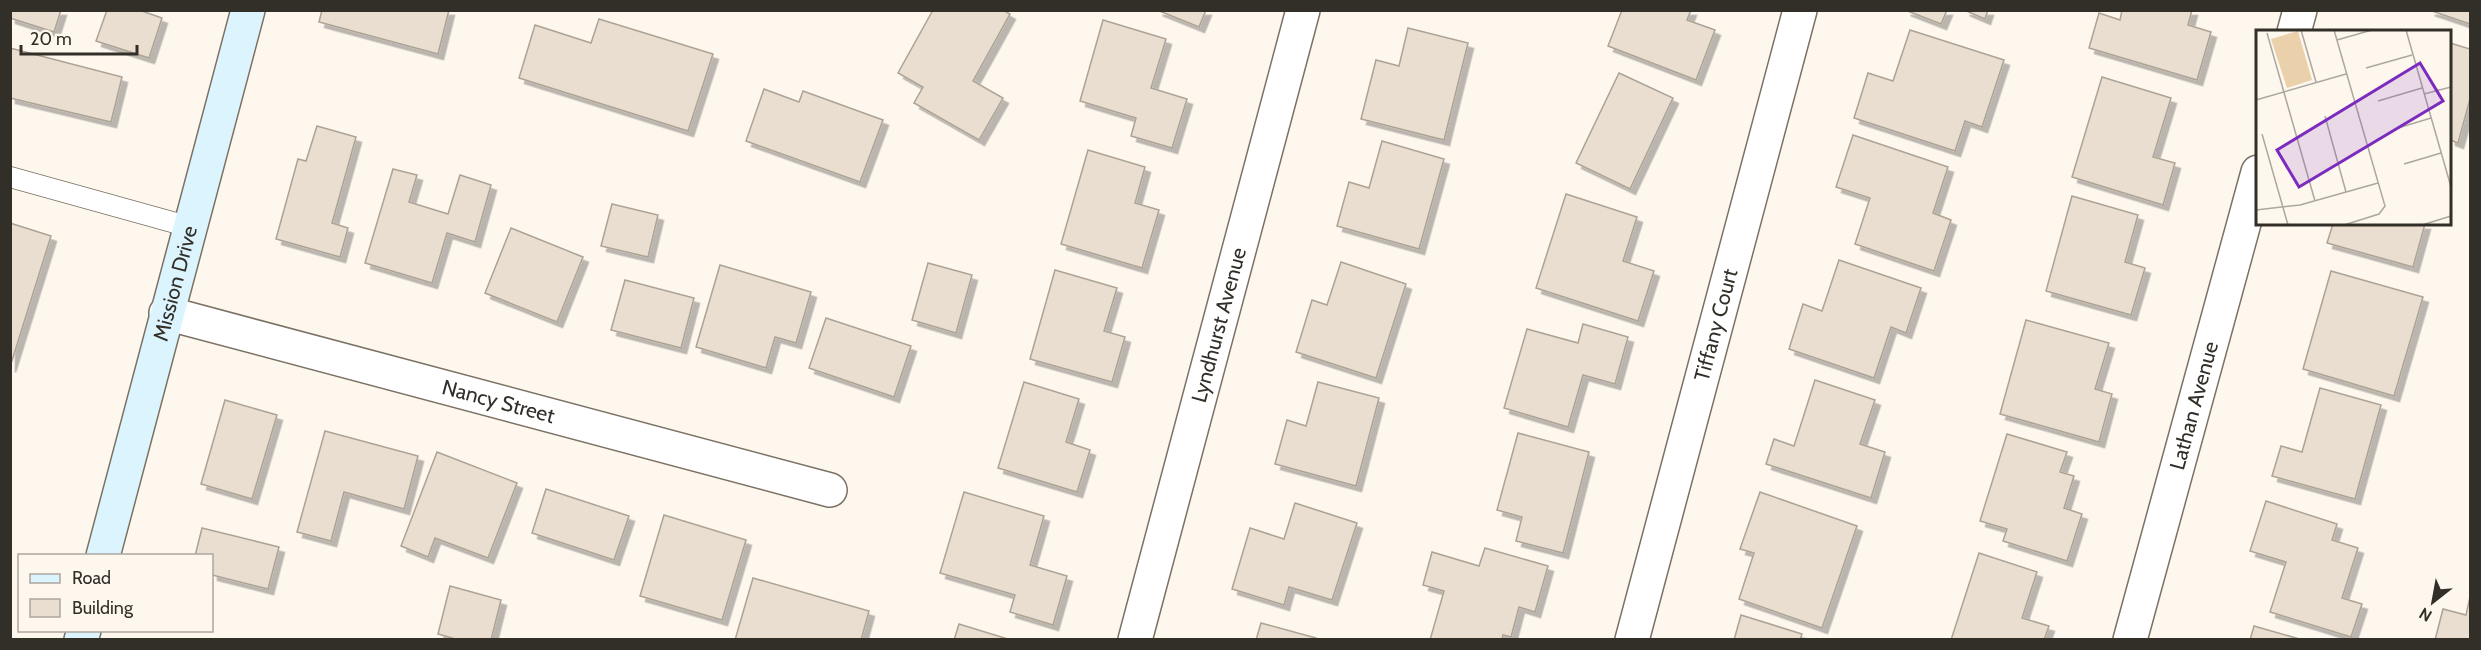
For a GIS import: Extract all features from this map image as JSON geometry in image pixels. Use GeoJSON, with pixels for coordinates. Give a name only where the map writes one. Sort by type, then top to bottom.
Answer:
{"type":"FeatureCollection","features":[{"type":"Feature","properties":{"kind":"street","name":"Mission Drive"},"geometry":{"type":"LineString","coordinates":[[103,554],[248,10]]}},
{"type":"Feature","properties":{"kind":"street","name":"Lyndhurst Avenue"},"geometry":{"type":"LineString","coordinates":[[1136,639],[1303,10]]}},
{"type":"Feature","properties":{"kind":"street","name":"Tiffany Court"},"geometry":{"type":"LineString","coordinates":[[1632,639],[1800,10]]}},
{"type":"Feature","properties":{"kind":"street"},"geometry":{"type":"LineString","coordinates":[[2295,30],[2300,10]]}},
{"type":"Feature","properties":{"kind":"street","name":"Lathan Avenue"},"geometry":{"type":"LineString","coordinates":[[2130,639],[2256,179]]}},
{"type":"Feature","properties":{"kind":"street","name":"Nancy Street"},"geometry":{"type":"LineString","coordinates":[[166,313],[830,490]]}},
{"type":"Feature","properties":{"kind":"lane"},"geometry":{"type":"LineString","coordinates":[[10,177],[190,227]]}},
{"type":"Feature","properties":{"kind":"building"},"geometry":{"type":"Polygon","coordinates":[[[10,10],[61,10],[54,32],[10,18],[10,10]]]}},
{"type":"Feature","properties":{"kind":"building"},"geometry":{"type":"Polygon","coordinates":[[[107,10],[139,10],[162,18],[149,58],[96,41],[107,10]]]}},
{"type":"Feature","properties":{"kind":"building"},"geometry":{"type":"Polygon","coordinates":[[[322,10],[449,10],[438,54],[319,22],[322,10]]]}},
{"type":"Feature","properties":{"kind":"building"},"geometry":{"type":"Polygon","coordinates":[[[933,10],[1003,10],[1010,14],[973,81],[1003,98],[979,140],[914,103],[923,87],[898,73],[933,10]]]}},
{"type":"Feature","properties":{"kind":"building"},"geometry":{"type":"Polygon","coordinates":[[[1157,10],[1206,10],[1199,27],[1157,10]]]}},
{"type":"Feature","properties":{"kind":"building"},"geometry":{"type":"Polygon","coordinates":[[[1622,10],[1691,10],[1687,20],[1715,30],[1696,80],[1608,46],[1622,10]]]}},
{"type":"Feature","properties":{"kind":"building"},"geometry":{"type":"Polygon","coordinates":[[[1905,10],[1947,10],[1941,24],[1905,10]]]}},
{"type":"Feature","properties":{"kind":"building"},"geometry":{"type":"Polygon","coordinates":[[[1964,10],[1988,10],[1985,19],[1964,10]]]}},
{"type":"Feature","properties":{"kind":"building"},"geometry":{"type":"Polygon","coordinates":[[[2122,10],[2192,10],[2188,25],[2211,32],[2197,80],[2089,48],[2099,13],[2120,20],[2122,10]]]}},
{"type":"Feature","properties":{"kind":"building"},"geometry":{"type":"Polygon","coordinates":[[[2429,10],[2470,10],[2470,24],[2429,10]]]}},
{"type":"Feature","properties":{"kind":"building"},"geometry":{"type":"Polygon","coordinates":[[[599,19],[713,54],[688,131],[519,78],[535,25],[591,43],[599,19]]]}},
{"type":"Feature","properties":{"kind":"building"},"geometry":{"type":"Polygon","coordinates":[[[1103,20],[1166,39],[1151,88],[1187,99],[1172,148],[1131,136],[1136,118],[1080,101],[1103,20]]]}},
{"type":"Feature","properties":{"kind":"building"},"geometry":{"type":"Polygon","coordinates":[[[1408,28],[1468,43],[1444,140],[1361,119],[1376,60],[1399,66],[1408,28]]]}},
{"type":"Feature","properties":{"kind":"building"},"geometry":{"type":"Polygon","coordinates":[[[1910,30],[2004,60],[1982,127],[1965,121],[1955,151],[1854,118],[1868,73],[1893,81],[1910,30]]]}},
{"type":"Feature","properties":{"kind":"building"},"geometry":{"type":"Polygon","coordinates":[[[2451,43],[2470,49],[2470,99],[2458,143],[2451,140],[2451,43]]]}},
{"type":"Feature","properties":{"kind":"building"},"geometry":{"type":"Polygon","coordinates":[[[10,48],[122,77],[111,122],[10,98],[10,48]]]}},
{"type":"Feature","properties":{"kind":"building"},"geometry":{"type":"Polygon","coordinates":[[[1619,73],[1673,98],[1630,189],[1576,163],[1619,73]]]}},
{"type":"Feature","properties":{"kind":"building"},"geometry":{"type":"Polygon","coordinates":[[[2102,77],[2171,98],[2153,157],[2175,163],[2163,205],[2072,177],[2102,77]]]}},
{"type":"Feature","properties":{"kind":"building"},"geometry":{"type":"Polygon","coordinates":[[[764,89],[799,102],[803,91],[883,120],[860,182],[746,141],[764,89]]]}},
{"type":"Feature","properties":{"kind":"building"},"geometry":{"type":"Polygon","coordinates":[[[317,126],[356,137],[332,223],[348,228],[340,257],[276,239],[298,159],[306,161],[317,126]]]}},
{"type":"Feature","properties":{"kind":"building"},"geometry":{"type":"Polygon","coordinates":[[[1853,135],[1948,167],[1933,213],[1951,220],[1934,271],[1855,244],[1870,198],[1836,187],[1853,135]]]}},
{"type":"Feature","properties":{"kind":"building"},"geometry":{"type":"Polygon","coordinates":[[[1382,141],[1444,159],[1419,249],[1337,226],[1349,182],[1369,188],[1382,141]]]}},
{"type":"Feature","properties":{"kind":"building"},"geometry":{"type":"Polygon","coordinates":[[[1088,150],[1145,167],[1135,203],[1159,210],[1142,268],[1061,244],[1088,150]]]}},
{"type":"Feature","properties":{"kind":"building"},"geometry":{"type":"Polygon","coordinates":[[[393,169],[417,175],[409,202],[448,214],[460,175],[491,185],[475,242],[447,233],[432,283],[365,263],[393,169]]]}},
{"type":"Feature","properties":{"kind":"building"},"geometry":{"type":"Polygon","coordinates":[[[1566,194],[1637,217],[1623,261],[1654,271],[1638,321],[1536,288],[1566,194]]]}},
{"type":"Feature","properties":{"kind":"building"},"geometry":{"type":"Polygon","coordinates":[[[2072,196],[2138,215],[2125,262],[2145,268],[2131,315],[2046,291],[2072,196]]]}},
{"type":"Feature","properties":{"kind":"building"},"geometry":{"type":"Polygon","coordinates":[[[612,204],[658,215],[648,257],[601,246],[612,204]]]}},
{"type":"Feature","properties":{"kind":"building"},"geometry":{"type":"Polygon","coordinates":[[[10,223],[51,236],[10,367],[10,223]]]}},
{"type":"Feature","properties":{"kind":"building"},"geometry":{"type":"Polygon","coordinates":[[[2333,225],[2425,225],[2413,267],[2327,243],[2333,225]]]}},
{"type":"Feature","properties":{"kind":"building"},"geometry":{"type":"Polygon","coordinates":[[[511,228],[583,257],[557,322],[485,293],[511,228]]]}},
{"type":"Feature","properties":{"kind":"building"},"geometry":{"type":"Polygon","coordinates":[[[1839,260],[1921,288],[1906,333],[1891,327],[1874,378],[1789,349],[1803,304],[1822,311],[1839,260]]]}},
{"type":"Feature","properties":{"kind":"building"},"geometry":{"type":"Polygon","coordinates":[[[1341,262],[1406,284],[1376,378],[1296,352],[1312,300],[1327,305],[1341,262]]]}},
{"type":"Feature","properties":{"kind":"building"},"geometry":{"type":"Polygon","coordinates":[[[928,263],[972,275],[956,333],[912,320],[928,263]]]}},
{"type":"Feature","properties":{"kind":"building"},"geometry":{"type":"Polygon","coordinates":[[[720,265],[811,292],[796,343],[775,337],[766,368],[696,347],[720,265]]]}},
{"type":"Feature","properties":{"kind":"building"},"geometry":{"type":"Polygon","coordinates":[[[1055,270],[1117,288],[1104,331],[1125,337],[1112,382],[1030,359],[1055,270]]]}},
{"type":"Feature","properties":{"kind":"building"},"geometry":{"type":"Polygon","coordinates":[[[2331,271],[2423,297],[2394,396],[2303,369],[2331,271]]]}},
{"type":"Feature","properties":{"kind":"building"},"geometry":{"type":"Polygon","coordinates":[[[625,280],[694,298],[681,348],[611,330],[625,280]]]}},
{"type":"Feature","properties":{"kind":"building"},"geometry":{"type":"Polygon","coordinates":[[[826,318],[911,346],[894,397],[809,368],[826,318]]]}},
{"type":"Feature","properties":{"kind":"building"},"geometry":{"type":"Polygon","coordinates":[[[2026,320],[2109,343],[2095,389],[2112,394],[2099,442],[2000,414],[2026,320]]]}},
{"type":"Feature","properties":{"kind":"building"},"geometry":{"type":"Polygon","coordinates":[[[1583,324],[1628,337],[1615,384],[1583,375],[1568,427],[1504,408],[1527,329],[1578,343],[1583,324]]]}},
{"type":"Feature","properties":{"kind":"building"},"geometry":{"type":"Polygon","coordinates":[[[1815,380],[1875,400],[1860,444],[1885,452],[1871,498],[1766,464],[1774,439],[1794,446],[1815,380]]]}},
{"type":"Feature","properties":{"kind":"building"},"geometry":{"type":"Polygon","coordinates":[[[1024,382],[1079,399],[1066,442],[1090,450],[1077,492],[998,468],[1024,382]]]}},
{"type":"Feature","properties":{"kind":"building"},"geometry":{"type":"Polygon","coordinates":[[[1318,382],[1379,398],[1356,486],[1275,464],[1287,420],[1306,426],[1318,382]]]}},
{"type":"Feature","properties":{"kind":"building"},"geometry":{"type":"Polygon","coordinates":[[[2320,388],[2381,405],[2355,499],[2272,476],[2281,446],[2302,452],[2320,388]]]}},
{"type":"Feature","properties":{"kind":"building"},"geometry":{"type":"Polygon","coordinates":[[[225,400],[277,415],[252,499],[201,484],[225,400]]]}},
{"type":"Feature","properties":{"kind":"building"},"geometry":{"type":"Polygon","coordinates":[[[325,431],[418,456],[404,509],[344,492],[331,541],[297,532],[325,431]]]}},
{"type":"Feature","properties":{"kind":"building"},"geometry":{"type":"Polygon","coordinates":[[[1518,433],[1589,452],[1563,553],[1516,541],[1522,517],[1497,510],[1518,433]]]}},
{"type":"Feature","properties":{"kind":"building"},"geometry":{"type":"Polygon","coordinates":[[[2007,434],[2067,452],[2060,472],[2074,476],[2064,508],[2082,514],[2067,561],[2003,541],[2007,529],[1980,521],[2007,434]]]}},
{"type":"Feature","properties":{"kind":"building"},"geometry":{"type":"Polygon","coordinates":[[[437,452],[517,483],[488,558],[435,538],[428,557],[401,546],[437,452]]]}},
{"type":"Feature","properties":{"kind":"building"},"geometry":{"type":"Polygon","coordinates":[[[546,489],[629,516],[614,560],[532,533],[546,489]]]}},
{"type":"Feature","properties":{"kind":"building"},"geometry":{"type":"Polygon","coordinates":[[[964,492],[1044,516],[1030,565],[1067,576],[1053,625],[1010,612],[1015,595],[940,573],[964,492]]]}},
{"type":"Feature","properties":{"kind":"building"},"geometry":{"type":"Polygon","coordinates":[[[1760,492],[1857,526],[1822,628],[1739,599],[1754,553],[1740,549],[1760,492]]]}},
{"type":"Feature","properties":{"kind":"building"},"geometry":{"type":"Polygon","coordinates":[[[2266,501],[2337,524],[2332,540],[2358,548],[2342,598],[2362,604],[2351,637],[2270,612],[2286,562],[2250,551],[2266,501]]]}},
{"type":"Feature","properties":{"kind":"building"},"geometry":{"type":"Polygon","coordinates":[[[1295,503],[1357,523],[1332,600],[1289,587],[1284,605],[1232,589],[1250,528],[1284,539],[1295,503]]]}},
{"type":"Feature","properties":{"kind":"building"},"geometry":{"type":"Polygon","coordinates":[[[664,515],[746,540],[722,620],[640,596],[664,515]]]}},
{"type":"Feature","properties":{"kind":"building"},"geometry":{"type":"Polygon","coordinates":[[[202,528],[279,547],[268,589],[213,575],[213,554],[196,554],[202,528]]]}},
{"type":"Feature","properties":{"kind":"building"},"geometry":{"type":"Polygon","coordinates":[[[1485,548],[1548,566],[1535,612],[1519,607],[1511,637],[1503,635],[1502,640],[1430,640],[1444,591],[1423,585],[1432,552],[1479,566],[1485,548]]]}},
{"type":"Feature","properties":{"kind":"building"},"geometry":{"type":"Polygon","coordinates":[[[1979,553],[2037,572],[2022,618],[2049,626],[2044,640],[1951,640],[1979,553]]]}},
{"type":"Feature","properties":{"kind":"building"},"geometry":{"type":"Polygon","coordinates":[[[753,578],[869,611],[861,640],[735,640],[753,578]]]}},
{"type":"Feature","properties":{"kind":"building"},"geometry":{"type":"Polygon","coordinates":[[[450,586],[501,600],[491,640],[459,640],[438,634],[450,586]]]}},
{"type":"Feature","properties":{"kind":"building"},"geometry":{"type":"Polygon","coordinates":[[[2470,597],[2470,640],[2435,640],[2443,609],[2466,615],[2470,597]]]}},
{"type":"Feature","properties":{"kind":"building"},"geometry":{"type":"Polygon","coordinates":[[[1741,615],[1802,634],[1800,640],[1734,640],[1741,615]]]}},
{"type":"Feature","properties":{"kind":"building"},"geometry":{"type":"Polygon","coordinates":[[[1261,623],[1316,638],[1315,640],[1256,640],[1261,623]]]}},
{"type":"Feature","properties":{"kind":"building"},"geometry":{"type":"Polygon","coordinates":[[[959,624],[1011,640],[954,640],[959,624]]]}},
{"type":"Feature","properties":{"kind":"building"},"geometry":{"type":"Polygon","coordinates":[[[2254,626],[2303,640],[2250,640],[2254,626]]]}}]}
